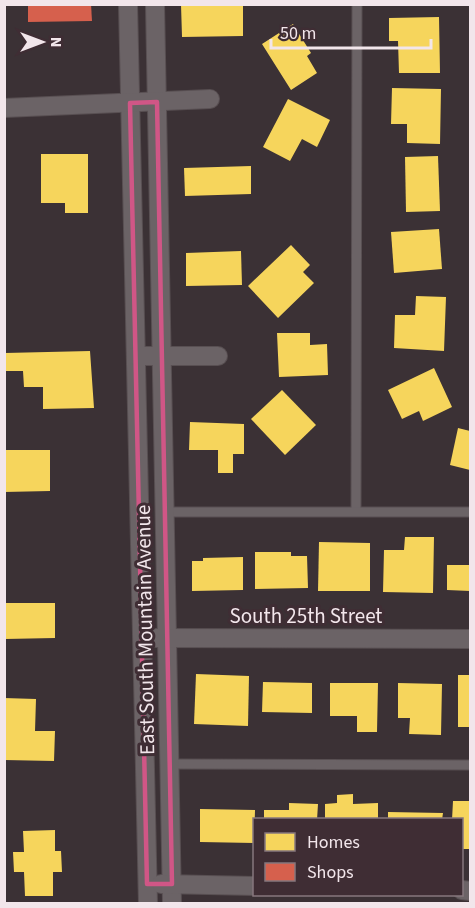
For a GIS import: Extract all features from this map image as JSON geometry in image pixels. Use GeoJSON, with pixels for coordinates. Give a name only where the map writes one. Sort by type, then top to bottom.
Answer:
{"type":"FeatureCollection","features":[{"type":"Feature","properties":{"kind":"street","name":"East South Mountain Avenue"},"geometry":{"type":"LineString","coordinates":[[128,4],[148,903]]}},
{"type":"Feature","properties":{"kind":"street","name":"East South Mountain Avenue"},"geometry":{"type":"LineString","coordinates":[[155,4],[172,903]]}},
{"type":"Feature","properties":{"kind":"street"},"geometry":{"type":"LineString","coordinates":[[4,108],[210,99]]}},
{"type":"Feature","properties":{"kind":"street"},"geometry":{"type":"LineString","coordinates":[[136,356],[218,356]]}},
{"type":"Feature","properties":{"kind":"street","name":"South 25th Street"},"geometry":{"type":"LineString","coordinates":[[142,639],[168,637],[471,639]]}},
{"type":"Feature","properties":{"kind":"street"},"geometry":{"type":"LineString","coordinates":[[147,884],[253,886]]}},
{"type":"Feature","properties":{"kind":"lane"},"geometry":{"type":"LineString","coordinates":[[356,511],[357,4]]}},
{"type":"Feature","properties":{"kind":"lane"},"geometry":{"type":"LineString","coordinates":[[165,512],[471,512]]}},
{"type":"Feature","properties":{"kind":"lane"},"geometry":{"type":"LineString","coordinates":[[170,764],[471,765]]}},
{"type":"Feature","properties":{"kind":"highlighted area"},"geometry":{"type":"Polygon","coordinates":[[[157,102],[172,884],[147,884],[130,103],[157,102]]]}},
{"type":"Feature","properties":{"kind":"building: Homes"},"geometry":{"type":"Polygon","coordinates":[[[181,4],[243,4],[243,36],[182,37],[181,4]]]}},
{"type":"Feature","properties":{"kind":"building: Homes"},"geometry":{"type":"Polygon","coordinates":[[[439,17],[440,73],[399,73],[398,41],[389,41],[389,18],[439,17]]]}},
{"type":"Feature","properties":{"kind":"building: Homes"},"geometry":{"type":"Polygon","coordinates":[[[293,24],[311,53],[307,56],[317,73],[291,90],[262,44],[293,24]]]}},
{"type":"Feature","properties":{"kind":"building: Homes"},"geometry":{"type":"Polygon","coordinates":[[[392,88],[441,89],[440,144],[407,143],[407,124],[391,124],[392,88]]]}},
{"type":"Feature","properties":{"kind":"building: Homes"},"geometry":{"type":"Polygon","coordinates":[[[288,99],[330,120],[317,147],[302,139],[290,161],[263,147],[288,99]]]}},
{"type":"Feature","properties":{"kind":"building: Homes"},"geometry":{"type":"Polygon","coordinates":[[[41,154],[88,154],[88,213],[65,213],[65,203],[41,203],[41,154]]]}},
{"type":"Feature","properties":{"kind":"building: Homes"},"geometry":{"type":"Polygon","coordinates":[[[438,156],[440,211],[406,212],[405,157],[438,156]]]}},
{"type":"Feature","properties":{"kind":"building: Homes"},"geometry":{"type":"Polygon","coordinates":[[[251,166],[251,194],[185,196],[184,168],[251,166]]]}},
{"type":"Feature","properties":{"kind":"building: Homes"},"geometry":{"type":"Polygon","coordinates":[[[439,229],[442,269],[394,273],[391,232],[439,229]]]}},
{"type":"Feature","properties":{"kind":"building: Homes"},"geometry":{"type":"Polygon","coordinates":[[[291,245],[310,265],[303,272],[314,283],[278,318],[248,286],[291,245]]]}},
{"type":"Feature","properties":{"kind":"building: Homes"},"geometry":{"type":"Polygon","coordinates":[[[241,251],[242,285],[186,286],[186,253],[241,251]]]}},
{"type":"Feature","properties":{"kind":"building: Homes"},"geometry":{"type":"Polygon","coordinates":[[[416,296],[446,297],[444,351],[394,348],[395,315],[415,315],[416,296]]]}},
{"type":"Feature","properties":{"kind":"building: Homes"},"geometry":{"type":"Polygon","coordinates":[[[277,333],[310,333],[310,345],[327,344],[328,375],[279,377],[277,333]]]}},
{"type":"Feature","properties":{"kind":"building: Homes"},"geometry":{"type":"Polygon","coordinates":[[[90,351],[94,408],[43,409],[43,387],[24,387],[23,371],[6,371],[5,353],[90,351]]]}},
{"type":"Feature","properties":{"kind":"building: Homes"},"geometry":{"type":"Polygon","coordinates":[[[434,368],[452,407],[423,421],[419,411],[402,419],[388,390],[434,368]]]}},
{"type":"Feature","properties":{"kind":"building: Homes"},"geometry":{"type":"Polygon","coordinates":[[[282,390],[316,425],[285,455],[251,419],[282,390]]]}},
{"type":"Feature","properties":{"kind":"building: Homes"},"geometry":{"type":"Polygon","coordinates":[[[190,422],[244,424],[244,454],[233,454],[233,473],[218,473],[218,450],[189,450],[190,422]]]}},
{"type":"Feature","properties":{"kind":"building: Homes"},"geometry":{"type":"Polygon","coordinates":[[[458,428],[470,431],[470,470],[450,465],[458,428]]]}},
{"type":"Feature","properties":{"kind":"building: Homes"},"geometry":{"type":"Polygon","coordinates":[[[4,450],[50,450],[50,491],[4,492],[4,450]]]}},
{"type":"Feature","properties":{"kind":"building: Homes"},"geometry":{"type":"Polygon","coordinates":[[[405,537],[434,537],[433,593],[383,592],[384,550],[404,550],[405,537]]]}},
{"type":"Feature","properties":{"kind":"building: Homes"},"geometry":{"type":"Polygon","coordinates":[[[319,542],[370,543],[370,591],[318,591],[319,542]]]}},
{"type":"Feature","properties":{"kind":"building: Homes"},"geometry":{"type":"Polygon","coordinates":[[[255,552],[291,552],[291,556],[307,556],[308,588],[255,589],[255,552]]]}},
{"type":"Feature","properties":{"kind":"building: Homes"},"geometry":{"type":"Polygon","coordinates":[[[243,557],[243,590],[192,591],[192,561],[203,561],[203,558],[243,557]]]}},
{"type":"Feature","properties":{"kind":"building: Homes"},"geometry":{"type":"Polygon","coordinates":[[[447,565],[470,565],[470,591],[447,590],[447,565]]]}},
{"type":"Feature","properties":{"kind":"building: Homes"},"geometry":{"type":"Polygon","coordinates":[[[5,603],[55,603],[55,638],[5,639],[5,603]]]}},
{"type":"Feature","properties":{"kind":"building: Homes"},"geometry":{"type":"Polygon","coordinates":[[[196,674],[249,676],[248,726],[194,724],[196,674]]]}},
{"type":"Feature","properties":{"kind":"building: Homes"},"geometry":{"type":"Polygon","coordinates":[[[458,675],[470,675],[470,727],[458,727],[458,675]]]}},
{"type":"Feature","properties":{"kind":"building: Homes"},"geometry":{"type":"Polygon","coordinates":[[[263,682],[312,683],[312,713],[262,712],[263,682]]]}},
{"type":"Feature","properties":{"kind":"building: Homes"},"geometry":{"type":"Polygon","coordinates":[[[330,683],[378,683],[377,732],[357,732],[357,716],[330,716],[330,683]]]}},
{"type":"Feature","properties":{"kind":"building: Homes"},"geometry":{"type":"Polygon","coordinates":[[[398,683],[442,684],[441,735],[409,734],[410,718],[398,718],[398,683]]]}},
{"type":"Feature","properties":{"kind":"building: Homes"},"geometry":{"type":"Polygon","coordinates":[[[4,698],[36,699],[35,731],[55,731],[54,761],[4,760],[4,698]]]}},
{"type":"Feature","properties":{"kind":"building: Homes"},"geometry":{"type":"Polygon","coordinates":[[[353,794],[353,804],[378,803],[378,818],[325,818],[325,804],[337,803],[337,795],[353,794]]]}},
{"type":"Feature","properties":{"kind":"building: Homes"},"geometry":{"type":"Polygon","coordinates":[[[453,801],[470,801],[470,849],[463,849],[463,818],[452,818],[453,801]]]}},
{"type":"Feature","properties":{"kind":"building: Homes"},"geometry":{"type":"Polygon","coordinates":[[[289,803],[318,804],[317,818],[264,818],[264,810],[289,810],[289,803]]]}},
{"type":"Feature","properties":{"kind":"building: Homes"},"geometry":{"type":"Polygon","coordinates":[[[200,809],[255,810],[253,843],[200,842],[200,809]]]}},
{"type":"Feature","properties":{"kind":"building: Homes"},"geometry":{"type":"Polygon","coordinates":[[[388,812],[443,813],[442,818],[388,818],[388,812]]]}},
{"type":"Feature","properties":{"kind":"building: Homes"},"geometry":{"type":"Polygon","coordinates":[[[55,830],[55,851],[61,851],[62,872],[53,872],[53,896],[25,896],[24,872],[14,872],[13,852],[24,852],[23,831],[55,830]]]}},
{"type":"Feature","properties":{"kind":"building: Shops"},"geometry":{"type":"Polygon","coordinates":[[[28,4],[91,4],[92,21],[28,22],[28,4]]]}}]}
